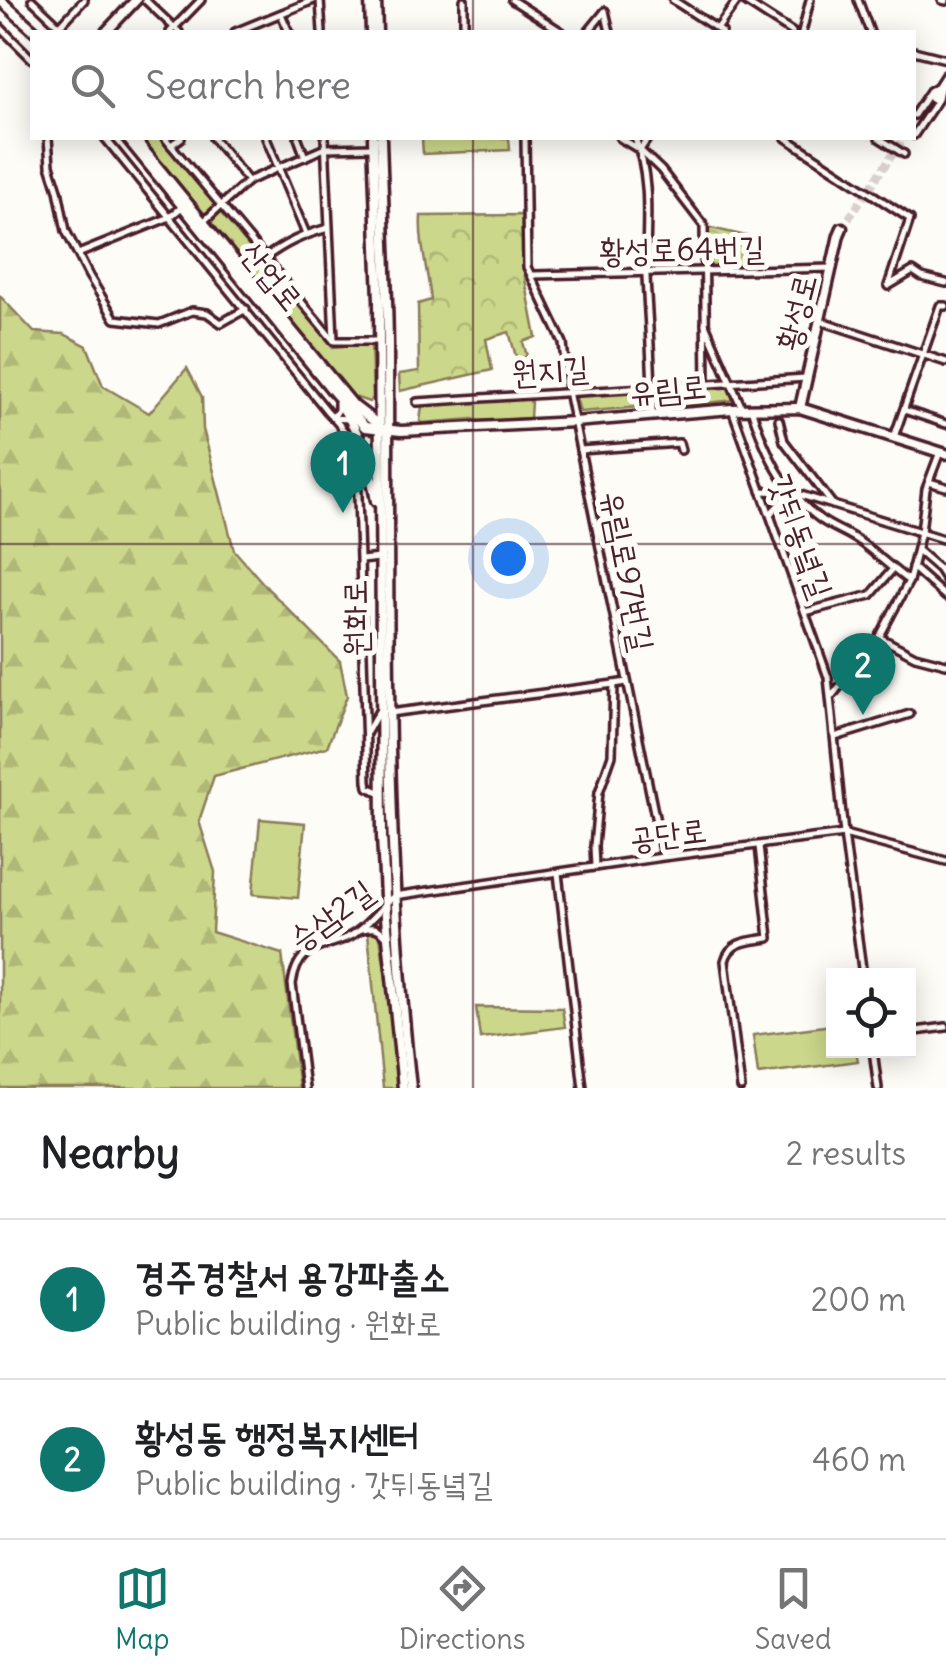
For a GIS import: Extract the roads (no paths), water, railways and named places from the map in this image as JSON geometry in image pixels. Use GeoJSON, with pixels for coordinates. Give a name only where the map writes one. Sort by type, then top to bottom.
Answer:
{"type":"FeatureCollection","features":[{"type":"Feature","properties":{"kind":"street"},"geometry":{"type":"LineString","coordinates":[[32,0],[64,30]]}},
{"type":"Feature","properties":{"kind":"street"},"geometry":{"type":"LineString","coordinates":[[60,26],[84,0]]}},
{"type":"Feature","properties":{"kind":"street"},"geometry":{"type":"LineString","coordinates":[[108,30],[136,0]]}},
{"type":"Feature","properties":{"kind":"street"},"geometry":{"type":"LineString","coordinates":[[145,0],[173,30]]}},
{"type":"Feature","properties":{"kind":"street"},"geometry":{"type":"LineString","coordinates":[[175,30],[201,0]]}},
{"type":"Feature","properties":{"kind":"street"},"geometry":{"type":"LineString","coordinates":[[255,29],[317,0],[322,30]]}},
{"type":"Feature","properties":{"kind":"street"},"geometry":{"type":"LineString","coordinates":[[373,0],[374,30]]}},
{"type":"Feature","properties":{"kind":"street"},"geometry":{"type":"LineString","coordinates":[[464,0],[464,30]]}},
{"type":"Feature","properties":{"kind":"street"},"geometry":{"type":"LineString","coordinates":[[512,0],[559,30]]}},
{"type":"Feature","properties":{"kind":"street"},"geometry":{"type":"LineString","coordinates":[[674,0],[719,30]]}},
{"type":"Feature","properties":{"kind":"street"},"geometry":{"type":"LineString","coordinates":[[721,30],[740,0],[789,30]]}},
{"type":"Feature","properties":{"kind":"street"},"geometry":{"type":"LineString","coordinates":[[802,30],[810,0]]}},
{"type":"Feature","properties":{"kind":"street"},"geometry":{"type":"LineString","coordinates":[[858,0],[869,30]]}},
{"type":"Feature","properties":{"kind":"street"},"geometry":{"type":"LineString","coordinates":[[0,3],[30,30]]}},
{"type":"Feature","properties":{"kind":"street"},"geometry":{"type":"LineString","coordinates":[[590,30],[605,11],[610,30]]}},
{"type":"Feature","properties":{"kind":"street"},"geometry":{"type":"LineString","coordinates":[[281,14],[288,30]]}},
{"type":"Feature","properties":{"kind":"street"},"geometry":{"type":"LineString","coordinates":[[0,28],[30,57]]}},
{"type":"Feature","properties":{"kind":"street"},"geometry":{"type":"LineString","coordinates":[[916,52],[946,59]]}},
{"type":"Feature","properties":{"kind":"street"},"geometry":{"type":"LineString","coordinates":[[932,98],[943,80]]}},
{"type":"Feature","properties":{"kind":"street"},"geometry":{"type":"LineString","coordinates":[[916,112],[943,80]]}},
{"type":"Feature","properties":{"kind":"street"},"geometry":{"type":"LineString","coordinates":[[916,132],[938,98],[943,80]]}},
{"type":"Feature","properties":{"kind":"street"},"geometry":{"type":"LineString","coordinates":[[48,140],[62,219],[115,319],[160,324],[192,310],[207,313],[221,323],[246,309]]}},
{"type":"Feature","properties":{"kind":"street"},"geometry":{"type":"LineString","coordinates":[[106,140],[348,434],[356,452],[368,787],[382,793]]}},
{"type":"Feature","properties":{"kind":"street","name":"산업로"},"geometry":{"type":"LineString","coordinates":[[132,140],[332,390],[366,427],[382,428]]}},
{"type":"Feature","properties":{"kind":"street","name":"산업로"},"geometry":{"type":"LineString","coordinates":[[132,140],[354,406],[382,428]]}},
{"type":"Feature","properties":{"kind":"street"},"geometry":{"type":"LineString","coordinates":[[167,140],[334,341]]}},
{"type":"Feature","properties":{"kind":"street"},"geometry":{"type":"LineString","coordinates":[[171,145],[177,140]]}},
{"type":"Feature","properties":{"kind":"street"},"geometry":{"type":"LineString","coordinates":[[215,140],[248,181]]}},
{"type":"Feature","properties":{"kind":"street"},"geometry":{"type":"LineString","coordinates":[[267,140],[306,234]]}},
{"type":"Feature","properties":{"kind":"street"},"geometry":{"type":"LineString","coordinates":[[299,140],[306,157]]}},
{"type":"Feature","properties":{"kind":"street"},"geometry":{"type":"LineString","coordinates":[[325,140],[334,341]]}},
{"type":"Feature","properties":{"kind":"street","name":"원화로"},"geometry":{"type":"LineString","coordinates":[[381,140],[387,324],[379,534],[385,711],[382,793],[385,904],[403,1088]]}},
{"type":"Feature","properties":{"kind":"street","name":"유림로97번길"},"geometry":{"type":"LineString","coordinates":[[525,140],[527,267],[563,343],[568,391],[627,682],[614,684],[612,755],[599,792],[596,867]]}},
{"type":"Feature","properties":{"kind":"street"},"geometry":{"type":"LineString","coordinates":[[623,140],[661,170],[704,226],[706,384]]}},
{"type":"Feature","properties":{"kind":"street"},"geometry":{"type":"LineString","coordinates":[[636,140],[647,188],[652,416]]}},
{"type":"Feature","properties":{"kind":"street"},"geometry":{"type":"LineString","coordinates":[[640,150],[647,140]]}},
{"type":"Feature","properties":{"kind":"street"},"geometry":{"type":"LineString","coordinates":[[789,140],[910,220],[888,286],[912,271],[946,283]]}},
{"type":"Feature","properties":{"kind":"street"},"geometry":{"type":"LineString","coordinates":[[882,140],[904,154]]}},
{"type":"Feature","properties":{"kind":"street"},"geometry":{"type":"LineString","coordinates":[[893,146],[898,140]]}},
{"type":"Feature","properties":{"kind":"street","name":"원화로"},"geometry":{"type":"LineString","coordinates":[[326,148],[373,142],[382,428]]}},
{"type":"Feature","properties":{"kind":"street"},"geometry":{"type":"LineString","coordinates":[[203,222],[248,181],[326,148]]}},
{"type":"Feature","properties":{"kind":"street"},"geometry":{"type":"LineString","coordinates":[[78,254],[170,217],[183,206]]}},
{"type":"Feature","properties":{"kind":"street"},"geometry":{"type":"LineString","coordinates":[[266,258],[284,244],[328,228]]}},
{"type":"Feature","properties":{"kind":"street","name":"황성로"},"geometry":{"type":"LineString","coordinates":[[800,408],[842,228]]}},
{"type":"Feature","properties":{"kind":"street","name":"황성로64번길"},"geometry":{"type":"LineString","coordinates":[[533,275],[833,268]]}},
{"type":"Feature","properties":{"kind":"street"},"geometry":{"type":"LineString","coordinates":[[894,437],[940,306],[946,306]]}},
{"type":"Feature","properties":{"kind":"street"},"geometry":{"type":"LineString","coordinates":[[704,321],[742,408],[790,492],[821,520],[860,542],[909,582]]}},
{"type":"Feature","properties":{"kind":"street"},"geometry":{"type":"LineString","coordinates":[[821,321],[946,362]]}},
{"type":"Feature","properties":{"kind":"street"},"geometry":{"type":"LineString","coordinates":[[334,341],[379,341]]}},
{"type":"Feature","properties":{"kind":"street","name":"원지길"},"geometry":{"type":"LineString","coordinates":[[417,402],[806,378]]}},
{"type":"Feature","properties":{"kind":"street"},"geometry":{"type":"LineString","coordinates":[[332,390],[352,422],[366,456],[379,534]]}},
{"type":"Feature","properties":{"kind":"street"},"geometry":{"type":"LineString","coordinates":[[334,418],[338,402]]}},
{"type":"Feature","properties":{"kind":"street","name":"유림로"},"geometry":{"type":"LineString","coordinates":[[382,428],[574,422],[742,408],[800,408],[943,453]]}},
{"type":"Feature","properties":{"kind":"street","name":"갓뒤동녘길"},"geometry":{"type":"LineString","coordinates":[[742,408],[760,490],[828,677],[862,968]]}},
{"type":"Feature","properties":{"kind":"street"},"geometry":{"type":"LineString","coordinates":[[904,410],[946,424]]}},
{"type":"Feature","properties":{"kind":"street"},"geometry":{"type":"LineString","coordinates":[[334,418],[352,422]]}},
{"type":"Feature","properties":{"kind":"street"},"geometry":{"type":"LineString","coordinates":[[779,420],[784,440],[833,505]]}},
{"type":"Feature","properties":{"kind":"street"},"geometry":{"type":"LineString","coordinates":[[382,428],[385,711],[394,896],[410,1088]]}},
{"type":"Feature","properties":{"kind":"street","name":"유림로97번길"},"geometry":{"type":"LineString","coordinates":[[580,450],[679,443],[682,450]]}},
{"type":"Feature","properties":{"kind":"street"},"geometry":{"type":"LineString","coordinates":[[831,697],[862,670],[909,582],[929,482],[943,453]]}},
{"type":"Feature","properties":{"kind":"street"},"geometry":{"type":"LineString","coordinates":[[929,482],[946,487]]}},
{"type":"Feature","properties":{"kind":"street"},"geometry":{"type":"LineString","coordinates":[[760,490],[790,492],[946,540]]}},
{"type":"Feature","properties":{"kind":"street"},"geometry":{"type":"LineString","coordinates":[[358,493],[374,492]]}},
{"type":"Feature","properties":{"kind":"street"},"geometry":{"type":"LineString","coordinates":[[770,514],[790,492]]}},
{"type":"Feature","properties":{"kind":"street"},"geometry":{"type":"LineString","coordinates":[[916,549],[946,580]]}},
{"type":"Feature","properties":{"kind":"street"},"geometry":{"type":"LineString","coordinates":[[361,560],[379,558]]}},
{"type":"Feature","properties":{"kind":"street"},"geometry":{"type":"LineString","coordinates":[[912,568],[946,596]]}},
{"type":"Feature","properties":{"kind":"street"},"geometry":{"type":"LineString","coordinates":[[805,612],[870,595],[892,570]]}},
{"type":"Feature","properties":{"kind":"street"},"geometry":{"type":"LineString","coordinates":[[880,637],[916,656],[946,664]]}},
{"type":"Feature","properties":{"kind":"street"},"geometry":{"type":"LineString","coordinates":[[627,682],[663,857]]}},
{"type":"Feature","properties":{"kind":"street"},"geometry":{"type":"LineString","coordinates":[[366,734],[385,711],[614,684]]}},
{"type":"Feature","properties":{"kind":"street"},"geometry":{"type":"LineString","coordinates":[[835,737],[910,714]]}},
{"type":"Feature","properties":{"kind":"street","name":"공단로"},"geometry":{"type":"LineString","coordinates":[[394,896],[844,834],[946,862]]}},
{"type":"Feature","properties":{"kind":"street"},"geometry":{"type":"LineString","coordinates":[[741,1088],[725,961],[732,946],[770,938],[758,846]]}},
{"type":"Feature","properties":{"kind":"street"},"geometry":{"type":"LineString","coordinates":[[558,873],[583,1088]]}},
{"type":"Feature","properties":{"kind":"street","name":"승삼2길"},"geometry":{"type":"LineString","coordinates":[[305,1088],[292,984],[294,972],[308,952],[360,930],[394,896]]}},
{"type":"Feature","properties":{"kind":"street"},"geometry":{"type":"LineString","coordinates":[[360,930],[373,926],[388,938]]}},
{"type":"Feature","properties":{"kind":"street"},"geometry":{"type":"LineString","coordinates":[[916,1031],[946,1026]]}},
{"type":"Feature","properties":{"kind":"street"},"geometry":{"type":"LineString","coordinates":[[874,1058],[878,1088]]}},
{"type":"Feature","properties":{"kind":"tunnel"},"geometry":{"type":"LineString","coordinates":[[916,121],[932,98]]}},
{"type":"Feature","properties":{"kind":"tunnel"},"geometry":{"type":"LineString","coordinates":[[842,228],[903,140]]}},
{"type":"Feature","properties":{"kind":"place","name":"경주경찰서 용강파출소"},"geometry":{"type":"Point","coordinates":[343,513]}},
{"type":"Feature","properties":{"kind":"place","name":"황성동 행정복지센터"},"geometry":{"type":"Point","coordinates":[863,715]}}]}
